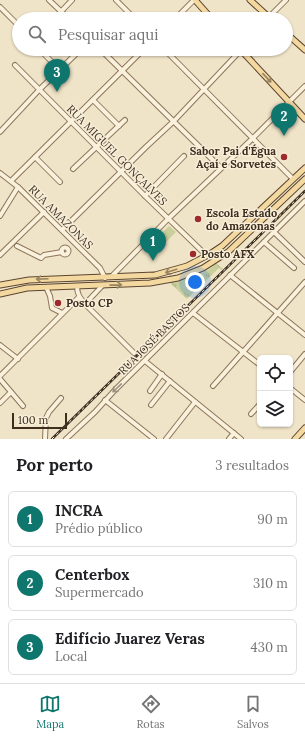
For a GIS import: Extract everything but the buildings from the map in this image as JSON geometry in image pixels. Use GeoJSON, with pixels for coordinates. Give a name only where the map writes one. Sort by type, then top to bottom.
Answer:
{"type":"FeatureCollection","features":[{"type":"Feature","properties":{"kind":"main road"},"geometry":{"type":"LineString","coordinates":[[194,0],[205,12]]}},
{"type":"Feature","properties":{"kind":"main road"},"geometry":{"type":"LineString","coordinates":[[250,0],[263,12]]}},
{"type":"Feature","properties":{"kind":"main road"},"geometry":{"type":"LineString","coordinates":[[293,39],[305,50]]}},
{"type":"Feature","properties":{"kind":"main road"},"geometry":{"type":"LineString","coordinates":[[247,56],[305,119]]}},
{"type":"Feature","properties":{"kind":"main road"},"geometry":{"type":"LineString","coordinates":[[0,285],[29,280],[142,276],[167,272],[186,266],[207,256],[233,237],[305,168]]}},
{"type":"Feature","properties":{"kind":"main road"},"geometry":{"type":"LineString","coordinates":[[0,294],[27,288],[102,286],[166,281],[204,268],[240,242],[305,179]]}},
{"type":"Feature","properties":{"kind":"main road"},"geometry":{"type":"LineString","coordinates":[[277,195],[282,201]]}},
{"type":"Feature","properties":{"kind":"main road"},"geometry":{"type":"LineString","coordinates":[[77,286],[81,280],[90,278]]}},
{"type":"Feature","properties":{"kind":"main road"},"geometry":{"type":"LineString","coordinates":[[296,439],[305,428]]}},
{"type":"Feature","properties":{"kind":"street"},"geometry":{"type":"LineString","coordinates":[[49,0],[61,12],[72,0]]}},
{"type":"Feature","properties":{"kind":"street"},"geometry":{"type":"LineString","coordinates":[[116,0],[128,12]]}},
{"type":"Feature","properties":{"kind":"street"},"geometry":{"type":"LineString","coordinates":[[181,12],[194,0]]}},
{"type":"Feature","properties":{"kind":"street"},"geometry":{"type":"LineString","coordinates":[[275,12],[286,0]]}},
{"type":"Feature","properties":{"kind":"street"},"geometry":{"type":"LineString","coordinates":[[0,8],[12,19]]}},
{"type":"Feature","properties":{"kind":"street"},"geometry":{"type":"LineString","coordinates":[[46,56],[60,70]]}},
{"type":"Feature","properties":{"kind":"street"},"geometry":{"type":"LineString","coordinates":[[0,132],[73,56]]}},
{"type":"Feature","properties":{"kind":"street"},"geometry":{"type":"LineString","coordinates":[[107,56],[222,168]]}},
{"type":"Feature","properties":{"kind":"street"},"geometry":{"type":"LineString","coordinates":[[11,181],[137,56]]}},
{"type":"Feature","properties":{"kind":"street"},"geometry":{"type":"LineString","coordinates":[[171,56],[293,179]]}},
{"type":"Feature","properties":{"kind":"street"},"geometry":{"type":"LineString","coordinates":[[62,230],[174,121],[235,56]]}},
{"type":"Feature","properties":{"kind":"street","name":"RUA MIGUEL GONÇALVES"},"geometry":{"type":"LineString","coordinates":[[15,65],[168,219],[207,256]]}},
{"type":"Feature","properties":{"kind":"street"},"geometry":{"type":"LineString","coordinates":[[108,277],[305,86]]}},
{"type":"Feature","properties":{"kind":"street"},"geometry":{"type":"LineString","coordinates":[[94,100],[119,126]]}},
{"type":"Feature","properties":{"kind":"street"},"geometry":{"type":"LineString","coordinates":[[73,169],[125,120]]}},
{"type":"Feature","properties":{"kind":"street"},"geometry":{"type":"LineString","coordinates":[[145,196],[184,156]]}},
{"type":"Feature","properties":{"kind":"street"},"geometry":{"type":"LineString","coordinates":[[35,157],[60,182]]}},
{"type":"Feature","properties":{"kind":"street","name":"RUA AMAZONAS"},"geometry":{"type":"LineString","coordinates":[[0,173],[18,187],[44,212],[108,277]]}},
{"type":"Feature","properties":{"kind":"street"},"geometry":{"type":"LineString","coordinates":[[0,216],[18,187]]}},
{"type":"Feature","properties":{"kind":"street","name":"RUA JOSÉ BASTOS"},"geometry":{"type":"LineString","coordinates":[[66,439],[305,201]]}},
{"type":"Feature","properties":{"kind":"street"},"geometry":{"type":"LineString","coordinates":[[0,255],[44,212]]}},
{"type":"Feature","properties":{"kind":"street"},"geometry":{"type":"LineString","coordinates":[[274,232],[305,262]]}},
{"type":"Feature","properties":{"kind":"street"},"geometry":{"type":"LineString","coordinates":[[264,242],[294,268]]}},
{"type":"Feature","properties":{"kind":"street"},"geometry":{"type":"LineString","coordinates":[[17,246],[41,258],[44,255],[62,252],[64,255],[67,254],[69,252],[68,249],[75,243]]}},
{"type":"Feature","properties":{"kind":"street"},"geometry":{"type":"LineString","coordinates":[[230,275],[305,334]]}},
{"type":"Feature","properties":{"kind":"street"},"geometry":{"type":"LineString","coordinates":[[212,386],[305,282]]}},
{"type":"Feature","properties":{"kind":"street"},"geometry":{"type":"LineString","coordinates":[[77,286],[79,297],[134,354]]}},
{"type":"Feature","properties":{"kind":"street"},"geometry":{"type":"LineString","coordinates":[[85,304],[102,286]]}},
{"type":"Feature","properties":{"kind":"street"},"geometry":{"type":"LineString","coordinates":[[46,287],[50,296],[52,308],[62,313]]}},
{"type":"Feature","properties":{"kind":"street"},"geometry":{"type":"LineString","coordinates":[[23,406],[0,378],[79,297]]}},
{"type":"Feature","properties":{"kind":"street"},"geometry":{"type":"LineString","coordinates":[[193,313],[257,363]]}},
{"type":"Feature","properties":{"kind":"street"},"geometry":{"type":"LineString","coordinates":[[0,345],[18,359]]}},
{"type":"Feature","properties":{"kind":"street"},"geometry":{"type":"LineString","coordinates":[[293,369],[305,354]]}},
{"type":"Feature","properties":{"kind":"street"},"geometry":{"type":"LineString","coordinates":[[146,361],[241,439]]}},
{"type":"Feature","properties":{"kind":"street"},"geometry":{"type":"LineString","coordinates":[[150,391],[162,374]]}},
{"type":"Feature","properties":{"kind":"street"},"geometry":{"type":"LineString","coordinates":[[151,405],[170,381]]}},
{"type":"Feature","properties":{"kind":"street"},"geometry":{"type":"LineString","coordinates":[[293,390],[305,400]]}},
{"type":"Feature","properties":{"kind":"street"},"geometry":{"type":"LineString","coordinates":[[0,403],[11,392]]}},
{"type":"Feature","properties":{"kind":"street"},"geometry":{"type":"LineString","coordinates":[[45,439],[46,418],[49,412],[62,398]]}},
{"type":"Feature","properties":{"kind":"street"},"geometry":{"type":"LineString","coordinates":[[106,400],[154,439]]}},
{"type":"Feature","properties":{"kind":"street"},"geometry":{"type":"LineString","coordinates":[[166,439],[195,402]]}},
{"type":"Feature","properties":{"kind":"street"},"geometry":{"type":"LineString","coordinates":[[251,414],[257,407]]}},
{"type":"Feature","properties":{"kind":"street"},"geometry":{"type":"LineString","coordinates":[[229,439],[234,433]]}},
{"type":"Feature","properties":{"kind":"green space"},"geometry":{"type":"Polygon","coordinates":[[[169,226],[176,232],[166,242],[159,236],[169,226]]]}},
{"type":"Feature","properties":{"kind":"green space"},"geometry":{"type":"Polygon","coordinates":[[[216,263],[223,269],[221,270],[219,268],[187,299],[170,283],[197,273],[205,272],[216,263]]]}},
{"type":"Feature","properties":{"kind":"railway"},"geometry":{"type":"LineString","coordinates":[[52,439],[305,191]]}},
{"type":"Feature","properties":{"kind":"place","name":"Edifício Juarez Veras"},"geometry":{"type":"Point","coordinates":[57,92]}},
{"type":"Feature","properties":{"kind":"place","name":"Centerbox"},"geometry":{"type":"Point","coordinates":[284,136]}},
{"type":"Feature","properties":{"kind":"place","name":"Sabor Pai d'Égua Açaí e Sorvetes"},"geometry":{"type":"Point","coordinates":[284,157]}},
{"type":"Feature","properties":{"kind":"place","name":"Escola Estado do Amazonas"},"geometry":{"type":"Point","coordinates":[198,219]}},
{"type":"Feature","properties":{"kind":"place","name":"Posto AFX"},"geometry":{"type":"Point","coordinates":[193,254]}},
{"type":"Feature","properties":{"kind":"place","name":"INCRA"},"geometry":{"type":"Point","coordinates":[153,261]}},
{"type":"Feature","properties":{"kind":"place","name":"Posto CP"},"geometry":{"type":"Point","coordinates":[58,303]}}]}
